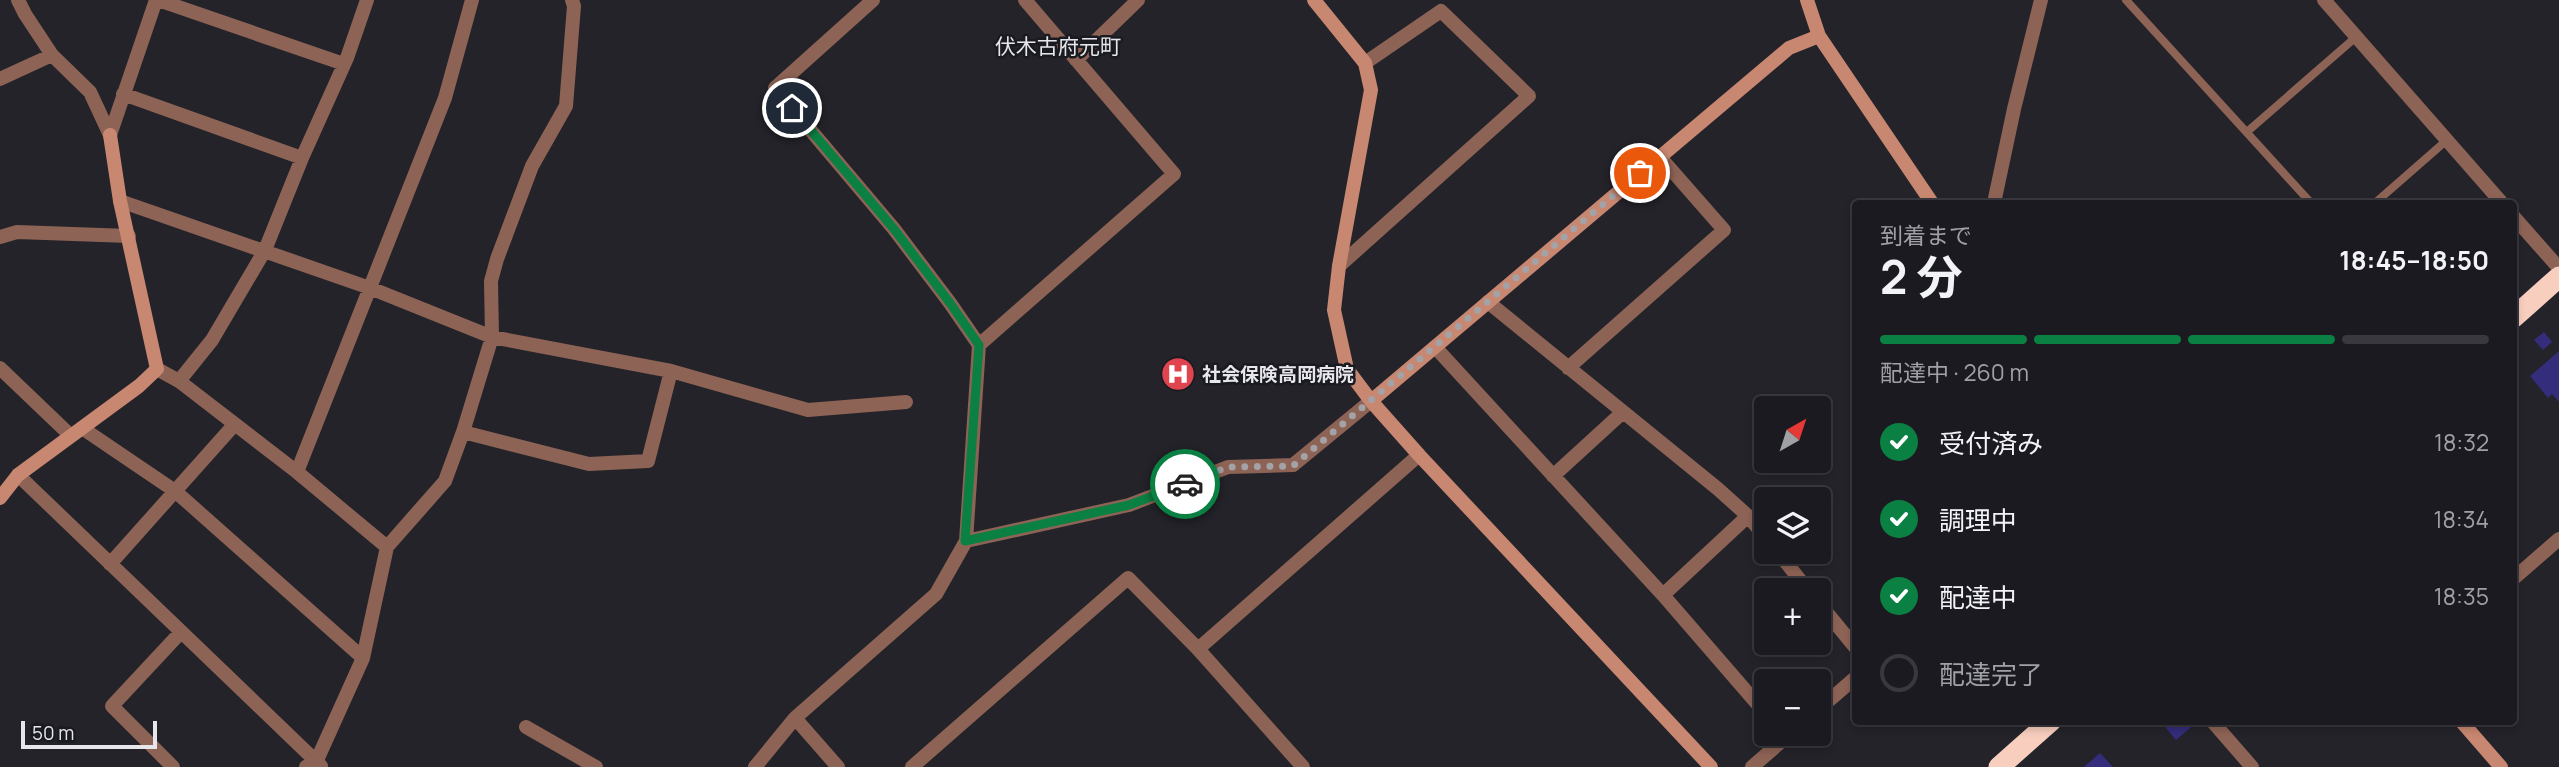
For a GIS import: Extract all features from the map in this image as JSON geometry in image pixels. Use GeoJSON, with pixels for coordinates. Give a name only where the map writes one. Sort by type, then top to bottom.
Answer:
{"type":"FeatureCollection","features":[{"type":"Feature","properties":{"kind":"highway"},"geometry":{"type":"LineString","coordinates":[[2517,314],[2559,277]]}},
{"type":"Feature","properties":{"kind":"highway"},"geometry":{"type":"LineString","coordinates":[[1999,767],[2046,725]]}},
{"type":"Feature","properties":{"kind":"street"},"geometry":{"type":"LineString","coordinates":[[18,0],[52,55],[90,92],[110,135],[120,201],[157,369],[179,381],[297,472],[387,547]]}},
{"type":"Feature","properties":{"kind":"street"},"geometry":{"type":"LineString","coordinates":[[110,135],[157,0],[344,64]]}},
{"type":"Feature","properties":{"kind":"street"},"geometry":{"type":"LineString","coordinates":[[179,381],[212,340],[265,250],[344,64],[367,0]]}},
{"type":"Feature","properties":{"kind":"street"},"geometry":{"type":"LineString","coordinates":[[297,472],[445,98],[472,0]]}},
{"type":"Feature","properties":{"kind":"street"},"geometry":{"type":"LineString","coordinates":[[18,475],[315,765],[363,658],[387,547],[445,481],[463,432],[492,337],[491,281],[497,259],[532,166],[566,106],[574,6],[572,0]]}},
{"type":"Feature","properties":{"kind":"street"},"geometry":{"type":"LineString","coordinates":[[755,767],[795,718],[936,594],[965,541],[979,345],[894,229],[775,88],[873,0]]}},
{"type":"Feature","properties":{"kind":"street"},"geometry":{"type":"LineString","coordinates":[[979,345],[1174,174],[1025,0]]}},
{"type":"Feature","properties":{"kind":"street"},"geometry":{"type":"LineString","coordinates":[[1076,60],[1138,0]]}},
{"type":"Feature","properties":{"kind":"street"},"geometry":{"type":"LineString","coordinates":[[1314,0],[1365,63],[1371,90],[1339,266],[1334,310],[1347,369],[1371,401],[1419,455],[1711,767]]}},
{"type":"Feature","properties":{"kind":"street"},"geometry":{"type":"LineString","coordinates":[[1807,0],[1819,36],[1930,200]]}},
{"type":"Feature","properties":{"kind":"street"},"geometry":{"type":"LineString","coordinates":[[1995,200],[2041,0]]}},
{"type":"Feature","properties":{"kind":"street"},"geometry":{"type":"LineString","coordinates":[[2324,0],[2499,200]]}},
{"type":"Feature","properties":{"kind":"street"},"geometry":{"type":"LineString","coordinates":[[1339,266],[1530,96],[1441,11],[1365,63]]}},
{"type":"Feature","properties":{"kind":"street"},"geometry":{"type":"LineString","coordinates":[[965,541],[1129,505],[1228,467],[1293,466],[1789,48],[1819,36]]}},
{"type":"Feature","properties":{"kind":"street"},"geometry":{"type":"LineString","coordinates":[[0,79],[52,55]]}},
{"type":"Feature","properties":{"kind":"street"},"geometry":{"type":"LineString","coordinates":[[123,94],[302,158]]}},
{"type":"Feature","properties":{"kind":"street"},"geometry":{"type":"LineString","coordinates":[[1568,368],[1724,230],[1660,157]]}},
{"type":"Feature","properties":{"kind":"street"},"geometry":{"type":"LineString","coordinates":[[120,201],[370,288],[492,337],[671,372],[808,410],[906,402]]}},
{"type":"Feature","properties":{"kind":"street"},"geometry":{"type":"LineString","coordinates":[[2517,221],[2559,268]]}},
{"type":"Feature","properties":{"kind":"street"},"geometry":{"type":"LineString","coordinates":[[0,237],[16,232],[129,236]]}},
{"type":"Feature","properties":{"kind":"street"},"geometry":{"type":"LineString","coordinates":[[1488,302],[1718,489],[1754,523]]}},
{"type":"Feature","properties":{"kind":"street"},"geometry":{"type":"LineString","coordinates":[[1435,347],[1663,595],[1754,700]]}},
{"type":"Feature","properties":{"kind":"street"},"geometry":{"type":"LineString","coordinates":[[0,368],[76,432],[175,491],[363,658]]}},
{"type":"Feature","properties":{"kind":"street"},"geometry":{"type":"LineString","coordinates":[[0,498],[18,475],[157,369]]}},
{"type":"Feature","properties":{"kind":"street"},"geometry":{"type":"LineString","coordinates":[[463,432],[589,464],[649,461],[671,372]]}},
{"type":"Feature","properties":{"kind":"street"},"geometry":{"type":"LineString","coordinates":[[1553,476],[1623,412]]}},
{"type":"Feature","properties":{"kind":"street"},"geometry":{"type":"LineString","coordinates":[[110,564],[234,425]]}},
{"type":"Feature","properties":{"kind":"street"},"geometry":{"type":"LineString","coordinates":[[1198,649],[1419,455]]}},
{"type":"Feature","properties":{"kind":"street"},"geometry":{"type":"LineString","coordinates":[[1663,595],[1748,516]]}},
{"type":"Feature","properties":{"kind":"street"},"geometry":{"type":"LineString","coordinates":[[2517,576],[2559,539]]}},
{"type":"Feature","properties":{"kind":"street"},"geometry":{"type":"LineString","coordinates":[[1787,564],[1798,578]]}},
{"type":"Feature","properties":{"kind":"street"},"geometry":{"type":"LineString","coordinates":[[912,767],[1128,578],[1198,649],[1303,767]]}},
{"type":"Feature","properties":{"kind":"street"},"geometry":{"type":"LineString","coordinates":[[1831,618],[1852,643]]}},
{"type":"Feature","properties":{"kind":"street"},"geometry":{"type":"LineString","coordinates":[[173,767],[111,706],[181,632]]}},
{"type":"Feature","properties":{"kind":"street"},"geometry":{"type":"LineString","coordinates":[[1831,699],[1852,681]]}},
{"type":"Feature","properties":{"kind":"street"},"geometry":{"type":"LineString","coordinates":[[795,718],[838,767]]}},
{"type":"Feature","properties":{"kind":"street"},"geometry":{"type":"LineString","coordinates":[[2215,725],[2252,767]]}},
{"type":"Feature","properties":{"kind":"street"},"geometry":{"type":"LineString","coordinates":[[2464,725],[2501,767]]}},
{"type":"Feature","properties":{"kind":"street"},"geometry":{"type":"LineString","coordinates":[[526,727],[596,767]]}},
{"type":"Feature","properties":{"kind":"street"},"geometry":{"type":"LineString","coordinates":[[1752,767],[1775,746]]}},
{"type":"Feature","properties":{"kind":"lane"},"geometry":{"type":"LineString","coordinates":[[2126,0],[2308,200]]}},
{"type":"Feature","properties":{"kind":"lane"},"geometry":{"type":"LineString","coordinates":[[2248,131],[2356,37]]}},
{"type":"Feature","properties":{"kind":"lane"},"geometry":{"type":"LineString","coordinates":[[2378,200],[2447,140]]}},
{"type":"Feature","properties":{"kind":"building"},"geometry":{"type":"Polygon","coordinates":[[[2544,332],[2552,342],[2543,350],[2534,340],[2544,332]]]}},
{"type":"Feature","properties":{"kind":"building"},"geometry":{"type":"Polygon","coordinates":[[[2559,351],[2559,402],[2552,394],[2548,398],[2530,376],[2559,351]]]}},
{"type":"Feature","properties":{"kind":"building"},"geometry":{"type":"Polygon","coordinates":[[[2163,725],[2194,725],[2176,740],[2163,725]]]}},
{"type":"Feature","properties":{"kind":"building"},"geometry":{"type":"Polygon","coordinates":[[[2100,753],[2113,767],[2084,767],[2100,753]]]}},
{"type":"Feature","properties":{"kind":"way so far"},"geometry":{"type":"LineString","coordinates":[[1185,484],[1228,467],[1293,466],[1640,173]]}},
{"type":"Feature","properties":{"kind":"place","name":"社会保険高岡病院"},"geometry":{"type":"Point","coordinates":[1178,374]}},
{"type":"Feature","properties":{"kind":"district","name":"伏木古府元町"},"geometry":{"type":"Point","coordinates":[1058,47]}},
{"type":"Feature","properties":{"kind":"route"},"geometry":{"type":"LineString","coordinates":[[792,108],[894,229],[979,345],[965,541],[1129,505],[1185,484]]}}]}
